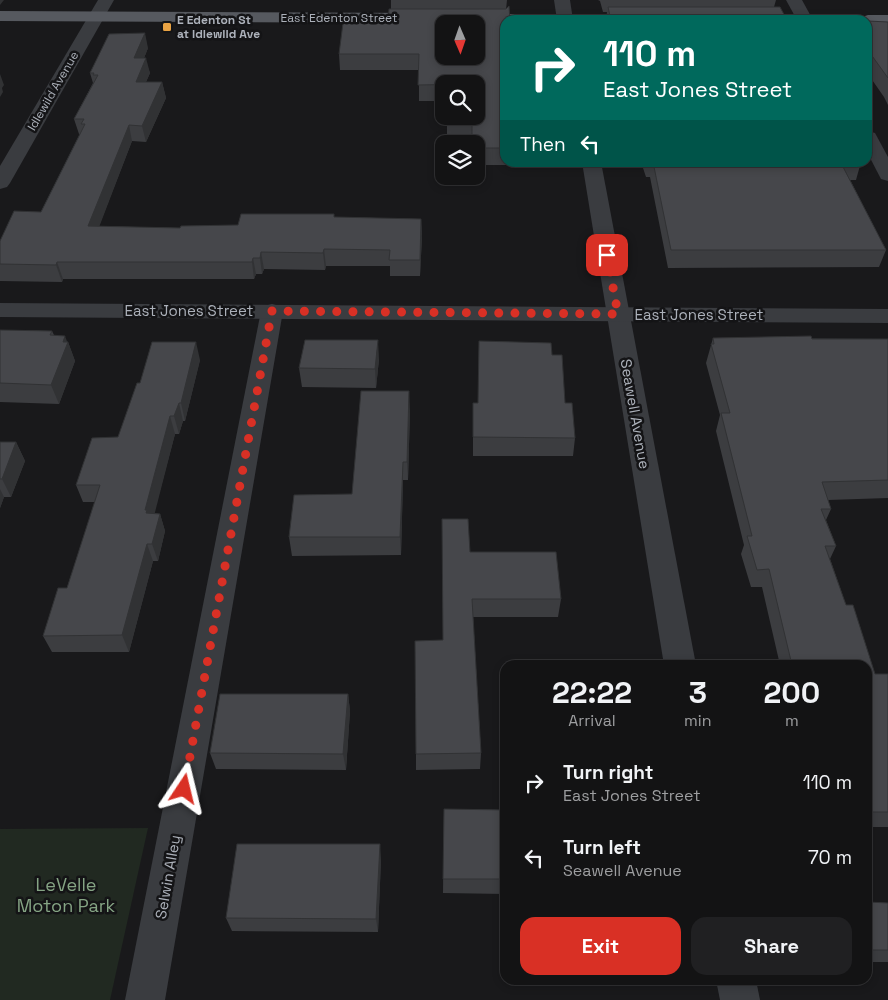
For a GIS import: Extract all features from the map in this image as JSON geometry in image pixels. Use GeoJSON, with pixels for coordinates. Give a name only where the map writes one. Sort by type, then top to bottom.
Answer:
{"type":"FeatureCollection","features":[{"type":"Feature","properties":{"kind":"main road","name":"East Edenton Street"},"geometry":{"type":"LineString","coordinates":[[0,16],[435,18]]}},
{"type":"Feature","properties":{"kind":"main road"},"geometry":{"type":"LineString","coordinates":[[485,18],[500,19]]}},
{"type":"Feature","properties":{"kind":"main road"},"geometry":{"type":"LineString","coordinates":[[872,20],[888,20]]}},
{"type":"Feature","properties":{"kind":"street","name":"Idlewild Avenue"},"geometry":{"type":"LineString","coordinates":[[0,183],[106,0]]}},
{"type":"Feature","properties":{"kind":"street"},"geometry":{"type":"LineString","coordinates":[[562,0],[564,15]]}},
{"type":"Feature","properties":{"kind":"street"},"geometry":{"type":"LineString","coordinates":[[794,0],[802,15]]}},
{"type":"Feature","properties":{"kind":"street"},"geometry":{"type":"LineString","coordinates":[[872,145],[888,175]]}},
{"type":"Feature","properties":{"kind":"street","name":"Seawell Avenue"},"geometry":{"type":"LineString","coordinates":[[592,167],[679,660]]}},
{"type":"Feature","properties":{"kind":"street","name":"East Jones Street"},"geometry":{"type":"LineString","coordinates":[[0,310],[888,316]]}},
{"type":"Feature","properties":{"kind":"street","name":"Selwin Alley"},"geometry":{"type":"LineString","coordinates":[[145,1000],[272,311]]}},
{"type":"Feature","properties":{"kind":"street"},"geometry":{"type":"LineString","coordinates":[[737,985],[740,1000]]}},
{"type":"Feature","properties":{"kind":"green space","name":"LeVelle Moton Park"},"geometry":{"type":"Polygon","coordinates":[[[148,828],[110,1000],[0,1000],[0,829],[148,828]]]}},
{"type":"Feature","properties":{"kind":"building"},"geometry":{"type":"Polygon","coordinates":[[[509,6],[510,15],[500,15],[500,148],[485,148],[485,135],[472,135],[472,125],[485,125],[485,75],[435,75],[435,85],[418,85],[419,54],[339,54],[343,23],[388,23],[389,9],[506,9],[509,6]]]}},
{"type":"Feature","properties":{"kind":"building"},"geometry":{"type":"Polygon","coordinates":[[[608,7],[780,7],[784,15],[610,15],[608,7]]]}},
{"type":"Feature","properties":{"kind":"building"},"geometry":{"type":"Polygon","coordinates":[[[872,21],[888,22],[888,78],[872,56],[872,21]]]}},
{"type":"Feature","properties":{"kind":"building"},"geometry":{"type":"Polygon","coordinates":[[[145,33],[134,58],[146,58],[136,82],[162,82],[142,126],[129,125],[88,226],[180,228],[181,226],[238,225],[241,214],[334,214],[334,217],[421,219],[420,260],[389,260],[390,250],[324,249],[323,253],[261,252],[260,258],[253,258],[252,262],[57,262],[56,265],[0,264],[0,241],[14,211],[41,212],[85,124],[81,124],[84,119],[74,119],[98,75],[90,73],[109,34],[145,33]]]}},
{"type":"Feature","properties":{"kind":"building"},"geometry":{"type":"Polygon","coordinates":[[[654,167],[843,167],[886,250],[671,250],[654,167]]]}},
{"type":"Feature","properties":{"kind":"building"},"geometry":{"type":"Polygon","coordinates":[[[0,330],[52,331],[50,335],[65,336],[63,342],[68,342],[51,385],[0,383],[0,330]]]}},
{"type":"Feature","properties":{"kind":"building"},"geometry":{"type":"Polygon","coordinates":[[[811,336],[812,339],[888,339],[888,480],[822,482],[831,509],[821,509],[836,546],[825,546],[846,605],[853,605],[871,660],[791,660],[769,569],[757,570],[747,536],[752,536],[721,413],[730,413],[711,344],[714,344],[713,338],[811,336]]]}},
{"type":"Feature","properties":{"kind":"building"},"geometry":{"type":"Polygon","coordinates":[[[305,340],[378,340],[375,369],[299,368],[305,340]]]}},
{"type":"Feature","properties":{"kind":"building"},"geometry":{"type":"Polygon","coordinates":[[[479,341],[551,343],[552,355],[562,355],[565,403],[572,403],[575,438],[473,437],[473,403],[478,403],[479,341]]]}},
{"type":"Feature","properties":{"kind":"building"},"geometry":{"type":"Polygon","coordinates":[[[152,342],[196,342],[181,403],[179,403],[174,416],[170,416],[145,510],[147,510],[146,513],[160,514],[152,544],[147,544],[122,635],[43,636],[58,588],[67,588],[100,485],[76,485],[92,438],[118,437],[137,383],[140,383],[152,342]]]}},
{"type":"Feature","properties":{"kind":"building"},"geometry":{"type":"Polygon","coordinates":[[[361,391],[409,391],[407,462],[403,462],[400,537],[289,537],[294,495],[352,494],[361,391]]]}},
{"type":"Feature","properties":{"kind":"building"},"geometry":{"type":"Polygon","coordinates":[[[0,442],[16,442],[2,479],[0,479],[0,442]]]}},
{"type":"Feature","properties":{"kind":"building"},"geometry":{"type":"Polygon","coordinates":[[[442,519],[468,519],[470,552],[556,552],[561,599],[472,599],[481,753],[416,754],[415,641],[443,640],[442,519]]]}},
{"type":"Feature","properties":{"kind":"building"},"geometry":{"type":"Polygon","coordinates":[[[872,665],[875,674],[888,674],[888,812],[872,812],[872,665]]]}},
{"type":"Feature","properties":{"kind":"building"},"geometry":{"type":"Polygon","coordinates":[[[220,694],[348,694],[343,754],[210,753],[220,694]]]}},
{"type":"Feature","properties":{"kind":"building"},"geometry":{"type":"Polygon","coordinates":[[[444,809],[500,810],[500,879],[443,879],[444,809]]]}},
{"type":"Feature","properties":{"kind":"building"},"geometry":{"type":"Polygon","coordinates":[[[237,844],[380,844],[376,919],[226,918],[237,844]]]}},
{"type":"Feature","properties":{"kind":"building"},"geometry":{"type":"Polygon","coordinates":[[[872,902],[888,903],[888,950],[872,950],[872,902]]]}},
{"type":"Feature","properties":{"kind":"place","name":"E Edenton St at Idlewild Ave"},"geometry":{"type":"Point","coordinates":[167,27]}},
{"type":"Feature","properties":{"kind":"route"},"geometry":{"type":"LineString","coordinates":[[184,789],[272,311],[618,314],[607,255]]}}]}
